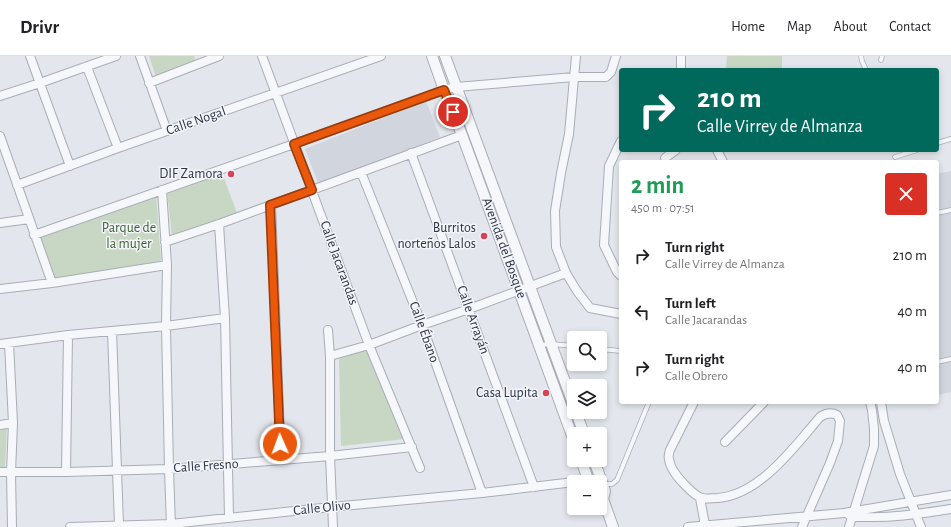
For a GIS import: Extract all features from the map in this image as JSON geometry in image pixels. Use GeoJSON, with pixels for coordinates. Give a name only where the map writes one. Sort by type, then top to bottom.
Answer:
{"type":"FeatureCollection","features":[{"type":"Feature","properties":{"kind":"street"},"geometry":{"type":"LineString","coordinates":[[30,56],[70,166]]}},
{"type":"Feature","properties":{"kind":"street"},"geometry":{"type":"LineString","coordinates":[[0,96],[40,84],[116,56]]}},
{"type":"Feature","properties":{"kind":"street"},"geometry":{"type":"LineString","coordinates":[[140,56],[167,131]]}},
{"type":"Feature","properties":{"kind":"street"},"geometry":{"type":"LineString","coordinates":[[149,83],[200,59],[219,56]]}},
{"type":"Feature","properties":{"kind":"street","name":"Calle Jacarandas"},"geometry":{"type":"LineString","coordinates":[[262,56],[369,345],[420,468]]}},
{"type":"Feature","properties":{"kind":"street","name":"Avenida del Bosque"},"geometry":{"type":"LineString","coordinates":[[432,56],[569,427]]}},
{"type":"Feature","properties":{"kind":"street","name":"Avenida del Bosque"},"geometry":{"type":"LineString","coordinates":[[445,56],[567,387]]}},
{"type":"Feature","properties":{"kind":"street"},"geometry":{"type":"LineString","coordinates":[[576,56],[569,134],[555,211],[556,247],[566,273],[576,291],[590,308],[619,314]]}},
{"type":"Feature","properties":{"kind":"street"},"geometry":{"type":"LineString","coordinates":[[34,235],[444,90],[456,87],[574,77],[606,77],[611,72],[616,56]]}},
{"type":"Feature","properties":{"kind":"street"},"geometry":{"type":"LineString","coordinates":[[681,56],[681,68]]}},
{"type":"Feature","properties":{"kind":"street","name":"Calle Nogal"},"geometry":{"type":"LineString","coordinates":[[17,185],[378,57]]}},
{"type":"Feature","properties":{"kind":"street"},"geometry":{"type":"LineString","coordinates":[[87,67],[118,148]]}},
{"type":"Feature","properties":{"kind":"street"},"geometry":{"type":"LineString","coordinates":[[165,242],[219,224],[462,135]]}},
{"type":"Feature","properties":{"kind":"street"},"geometry":{"type":"LineString","coordinates":[[0,136],[52,283]]}},
{"type":"Feature","properties":{"kind":"street"},"geometry":{"type":"LineString","coordinates":[[619,145],[609,166],[604,245],[619,274]]}},
{"type":"Feature","properties":{"kind":"street"},"geometry":{"type":"LineString","coordinates":[[664,158],[673,152]]}},
{"type":"Feature","properties":{"kind":"street","name":"Calle Arrayán"},"geometry":{"type":"LineString","coordinates":[[410,153],[534,487]]}},
{"type":"Feature","properties":{"kind":"street","name":"Calle Ébano"},"geometry":{"type":"LineString","coordinates":[[362,172],[422,325],[482,493]]}},
{"type":"Feature","properties":{"kind":"street"},"geometry":{"type":"LineString","coordinates":[[162,190],[167,265],[166,326],[171,526]]}},
{"type":"Feature","properties":{"kind":"street"},"geometry":{"type":"LineString","coordinates":[[270,205],[281,460]]}},
{"type":"Feature","properties":{"kind":"street"},"geometry":{"type":"LineString","coordinates":[[0,223],[29,219]]}},
{"type":"Feature","properties":{"kind":"street"},"geometry":{"type":"LineString","coordinates":[[219,224],[225,318],[229,518]]}},
{"type":"Feature","properties":{"kind":"street"},"geometry":{"type":"LineString","coordinates":[[0,289],[52,283],[167,265]]}},
{"type":"Feature","properties":{"kind":"street"},"geometry":{"type":"LineString","coordinates":[[330,356],[369,345],[422,325],[469,310],[566,273]]}},
{"type":"Feature","properties":{"kind":"street"},"geometry":{"type":"LineString","coordinates":[[0,344],[225,318]]}},
{"type":"Feature","properties":{"kind":"street"},"geometry":{"type":"LineString","coordinates":[[328,330],[330,356],[330,456],[333,527]]}},
{"type":"Feature","properties":{"kind":"street"},"geometry":{"type":"LineString","coordinates":[[112,331],[119,525]]}},
{"type":"Feature","properties":{"kind":"street"},"geometry":{"type":"LineString","coordinates":[[66,472],[68,335]]}},
{"type":"Feature","properties":{"kind":"street"},"geometry":{"type":"LineString","coordinates":[[9,343],[13,423],[11,472],[12,527]]}},
{"type":"Feature","properties":{"kind":"street"},"geometry":{"type":"LineString","coordinates":[[693,404],[670,450],[669,461],[678,478],[700,498],[723,497],[746,489],[762,478],[779,463],[820,417],[829,413],[837,415],[840,421],[838,441],[802,527]]}},
{"type":"Feature","properties":{"kind":"street"},"geometry":{"type":"LineString","coordinates":[[726,442],[762,404]]}},
{"type":"Feature","properties":{"kind":"street"},"geometry":{"type":"LineString","coordinates":[[849,527],[850,514],[874,446],[874,429],[870,404]]}},
{"type":"Feature","properties":{"kind":"street"},"geometry":{"type":"LineString","coordinates":[[881,404],[884,421],[900,474],[921,527]]}},
{"type":"Feature","properties":{"kind":"street"},"geometry":{"type":"LineString","coordinates":[[0,425],[13,423]]}},
{"type":"Feature","properties":{"kind":"street","name":"Calle Fresno"},"geometry":{"type":"LineString","coordinates":[[0,472],[169,469],[330,456],[412,447]]}},
{"type":"Feature","properties":{"kind":"street","name":"Calle Olivo"},"geometry":{"type":"LineString","coordinates":[[70,527],[119,525],[171,526],[229,518],[482,493],[567,483]]}},
{"type":"Feature","properties":{"kind":"street"},"geometry":{"type":"LineString","coordinates":[[688,527],[806,516],[850,514],[951,495]]}},
{"type":"Feature","properties":{"kind":"street"},"geometry":{"type":"LineString","coordinates":[[700,498],[705,525]]}},
{"type":"Feature","properties":{"kind":"street"},"geometry":{"type":"LineString","coordinates":[[850,514],[875,517],[951,510]]}},
{"type":"Feature","properties":{"kind":"street"},"geometry":{"type":"LineString","coordinates":[[607,512],[613,527]]}},
{"type":"Feature","properties":{"kind":"lane"},"geometry":{"type":"LineString","coordinates":[[861,56],[865,68]]}},
{"type":"Feature","properties":{"kind":"lane"},"geometry":{"type":"LineString","coordinates":[[939,142],[951,139]]}},
{"type":"Feature","properties":{"kind":"lane"},"geometry":{"type":"LineString","coordinates":[[895,157],[911,152]]}},
{"type":"Feature","properties":{"kind":"lane"},"geometry":{"type":"LineString","coordinates":[[939,213],[951,210]]}},
{"type":"Feature","properties":{"kind":"lane"},"geometry":{"type":"LineString","coordinates":[[539,344],[567,345]]}},
{"type":"Feature","properties":{"kind":"lane"},"geometry":{"type":"LineString","coordinates":[[607,350],[619,351]]}},
{"type":"Feature","properties":{"kind":"lane"},"geometry":{"type":"LineString","coordinates":[[939,362],[951,359]]}},
{"type":"Feature","properties":{"kind":"lane"},"geometry":{"type":"LineString","coordinates":[[607,484],[612,484],[617,480],[648,404]]}},
{"type":"Feature","properties":{"kind":"shaded area"},"geometry":{"type":"Polygon","coordinates":[[[426,101],[440,137],[319,185],[305,149],[426,101]]]}},
{"type":"Feature","properties":{"kind":"shaded area"},"geometry":{"type":"Polygon","coordinates":[[[951,171],[951,392],[939,395],[939,174],[951,171]]]}},
{"type":"Feature","properties":{"kind":"green space"},"geometry":{"type":"Polygon","coordinates":[[[149,56],[194,56],[196,62],[156,77],[149,56]]]}},
{"type":"Feature","properties":{"kind":"green space"},"geometry":{"type":"Polygon","coordinates":[[[727,56],[782,56],[782,68],[726,68],[727,56]]]}},
{"type":"Feature","properties":{"kind":"green space"},"geometry":{"type":"Polygon","coordinates":[[[222,173],[237,213],[172,236],[167,191],[222,173]]]}},
{"type":"Feature","properties":{"kind":"green space","name":"Parque de la mujer"},"geometry":{"type":"Polygon","coordinates":[[[156,194],[161,261],[55,279],[39,236],[156,194]]]}},
{"type":"Feature","properties":{"kind":"green space"},"geometry":{"type":"Polygon","coordinates":[[[369,348],[405,439],[341,446],[339,359],[369,348]]]}},
{"type":"Feature","properties":{"kind":"green space"},"geometry":{"type":"Polygon","coordinates":[[[0,427],[7,427],[5,467],[0,468],[0,427]]]}},
{"type":"Feature","properties":{"kind":"place","name":"DIF Zamora"},"geometry":{"type":"Point","coordinates":[231,174]}},
{"type":"Feature","properties":{"kind":"place","name":"Burritos norteños Lalos"},"geometry":{"type":"Point","coordinates":[484,236]}},
{"type":"Feature","properties":{"kind":"place","name":"Casa Lupita"},"geometry":{"type":"Point","coordinates":[546,393]}},
{"type":"Feature","properties":{"kind":"route"},"geometry":{"type":"LineString","coordinates":[[280,444],[270,205],[312,190],[294,144],[444,90],[453,112]]}}]}
